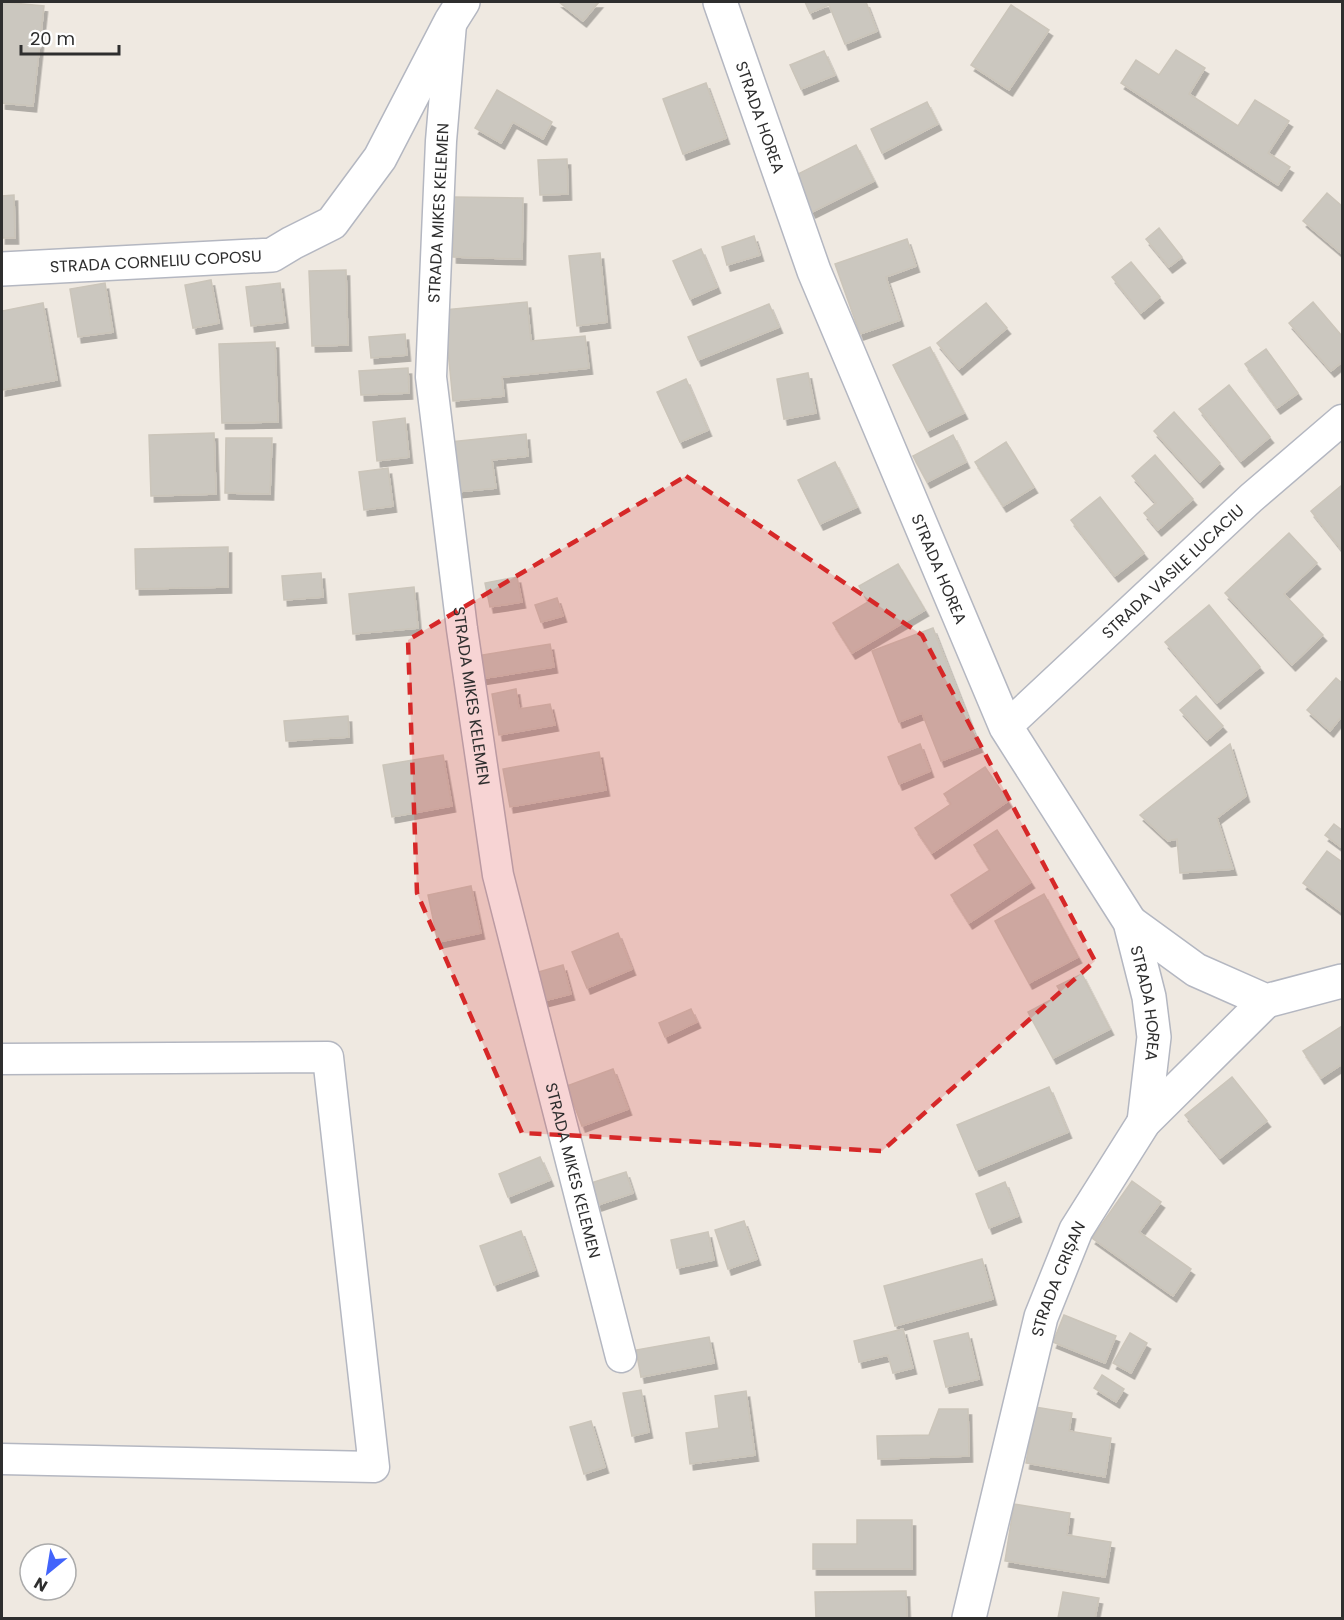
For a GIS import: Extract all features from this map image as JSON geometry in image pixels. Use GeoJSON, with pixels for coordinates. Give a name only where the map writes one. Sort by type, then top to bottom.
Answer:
{"type":"FeatureCollection","features":[{"type":"Feature","properties":{"kind":"street","name":"STRADA HOREA"},"geometry":{"type":"LineString","coordinates":[[720,2],[814,271],[1006,727],[1130,922],[1149,997],[1154,1037],[1144,1122]]}},
{"type":"Feature","properties":{"kind":"street","name":"STRADA CORNELIU COPOSU"},"geometry":{"type":"LineString","coordinates":[[2,269],[272,255],[332,223],[380,159],[457,11]]}},
{"type":"Feature","properties":{"kind":"street","name":"STRADA MIKES KELEMEN"},"geometry":{"type":"LineString","coordinates":[[457,11],[441,141],[431,377],[460,617],[498,875],[621,1357]]}},
{"type":"Feature","properties":{"kind":"street","name":"STRADA VASILE LUCACIU"},"geometry":{"type":"LineString","coordinates":[[1006,727],[1251,498],[1342,420]]}},
{"type":"Feature","properties":{"kind":"street"},"geometry":{"type":"LineString","coordinates":[[1130,922],[1196,970],[1266,1001],[1342,981]]}},
{"type":"Feature","properties":{"kind":"street","name":"STRADA CRIȘAN"},"geometry":{"type":"LineString","coordinates":[[969,1618],[1041,1317],[1076,1230],[1144,1122],[1266,1001]]}},
{"type":"Feature","properties":{"kind":"street"},"geometry":{"type":"LineString","coordinates":[[2,1059],[328,1057],[374,1467],[2,1459]]}},
{"type":"Feature","properties":{"kind":"highlighted area"},"geometry":{"type":"Polygon","coordinates":[[[686,476],[922,635],[1095,961],[882,1151],[522,1133],[417,893],[408,640],[686,476]]]}},
{"type":"Feature","properties":{"kind":"building"},"geometry":{"type":"Polygon","coordinates":[[[2,2],[44,6],[33,106],[2,103],[2,2]]]}},
{"type":"Feature","properties":{"kind":"building"},"geometry":{"type":"Polygon","coordinates":[[[559,2],[599,2],[583,21],[559,2]]]}},
{"type":"Feature","properties":{"kind":"building"},"geometry":{"type":"Polygon","coordinates":[[[805,2],[866,2],[877,31],[845,44],[829,5],[810,13],[805,2]]]}},
{"type":"Feature","properties":{"kind":"building"},"geometry":{"type":"Polygon","coordinates":[[[1011,5],[1049,30],[1009,90],[971,65],[1011,5]]]}},
{"type":"Feature","properties":{"kind":"building"},"geometry":{"type":"Polygon","coordinates":[[[1176,50],[1205,68],[1189,94],[1238,126],[1255,100],[1289,121],[1268,153],[1290,167],[1278,185],[1121,83],[1136,60],[1159,75],[1176,50]]]}},
{"type":"Feature","properties":{"kind":"building"},"geometry":{"type":"Polygon","coordinates":[[[824,51],[835,75],[801,89],[790,65],[824,51]]]}},
{"type":"Feature","properties":{"kind":"building"},"geometry":{"type":"Polygon","coordinates":[[[706,83],[726,138],[683,154],[663,99],[706,83]]]}},
{"type":"Feature","properties":{"kind":"building"},"geometry":{"type":"Polygon","coordinates":[[[497,90],[552,122],[543,139],[513,122],[501,143],[475,128],[497,90]]]}},
{"type":"Feature","properties":{"kind":"building"},"geometry":{"type":"Polygon","coordinates":[[[927,102],[938,124],[882,153],[871,129],[927,102]]]}},
{"type":"Feature","properties":{"kind":"building"},"geometry":{"type":"Polygon","coordinates":[[[856,145],[874,181],[812,212],[794,176],[856,145]]]}},
{"type":"Feature","properties":{"kind":"building"},"geometry":{"type":"Polygon","coordinates":[[[567,159],[568,194],[540,195],[538,160],[567,159]]]}},
{"type":"Feature","properties":{"kind":"building"},"geometry":{"type":"Polygon","coordinates":[[[1327,193],[1342,206],[1342,254],[1303,221],[1327,193]]]}},
{"type":"Feature","properties":{"kind":"building"},"geometry":{"type":"Polygon","coordinates":[[[14,195],[15,238],[2,238],[2,196],[14,195]]]}},
{"type":"Feature","properties":{"kind":"building"},"geometry":{"type":"Polygon","coordinates":[[[453,197],[523,198],[522,259],[453,257],[453,197]]]}},
{"type":"Feature","properties":{"kind":"building"},"geometry":{"type":"Polygon","coordinates":[[[1159,228],[1182,257],[1169,267],[1146,239],[1159,228]]]}},
{"type":"Feature","properties":{"kind":"building"},"geometry":{"type":"Polygon","coordinates":[[[754,236],[760,255],[727,265],[722,247],[754,236]]]}},
{"type":"Feature","properties":{"kind":"building"},"geometry":{"type":"Polygon","coordinates":[[[907,239],[916,266],[886,277],[900,320],[860,334],[835,264],[907,239]]]}},
{"type":"Feature","properties":{"kind":"building"},"geometry":{"type":"Polygon","coordinates":[[[701,249],[717,287],[690,299],[673,261],[701,249]]]}},
{"type":"Feature","properties":{"kind":"building"},"geometry":{"type":"Polygon","coordinates":[[[600,253],[607,322],[577,326],[569,256],[600,253]]]}},
{"type":"Feature","properties":{"kind":"building"},"geometry":{"type":"Polygon","coordinates":[[[1131,262],[1160,297],[1141,313],[1112,277],[1131,262]]]}},
{"type":"Feature","properties":{"kind":"building"},"geometry":{"type":"Polygon","coordinates":[[[346,270],[348,345],[312,346],[309,271],[346,270]]]}},
{"type":"Feature","properties":{"kind":"building"},"geometry":{"type":"Polygon","coordinates":[[[211,280],[219,323],[193,328],[185,285],[211,280]]]}},
{"type":"Feature","properties":{"kind":"building"},"geometry":{"type":"Polygon","coordinates":[[[105,283],[113,332],[78,337],[70,289],[105,283]]]}},
{"type":"Feature","properties":{"kind":"building"},"geometry":{"type":"Polygon","coordinates":[[[280,283],[285,322],[251,326],[246,287],[280,283]]]}},
{"type":"Feature","properties":{"kind":"building"},"geometry":{"type":"Polygon","coordinates":[[[527,302],[531,341],[585,336],[589,368],[502,377],[504,396],[453,401],[444,310],[527,302]]]}},
{"type":"Feature","properties":{"kind":"building"},"geometry":{"type":"Polygon","coordinates":[[[1313,302],[1342,336],[1342,362],[1331,371],[1289,323],[1313,302]]]}},
{"type":"Feature","properties":{"kind":"building"},"geometry":{"type":"Polygon","coordinates":[[[43,303],[57,380],[2,390],[2,311],[43,303]]]}},
{"type":"Feature","properties":{"kind":"building"},"geometry":{"type":"Polygon","coordinates":[[[986,303],[1007,328],[959,369],[937,343],[986,303]]]}},
{"type":"Feature","properties":{"kind":"building"},"geometry":{"type":"Polygon","coordinates":[[[769,304],[779,327],[698,360],[688,337],[769,304]]]}},
{"type":"Feature","properties":{"kind":"building"},"geometry":{"type":"Polygon","coordinates":[[[405,334],[407,355],[371,358],[369,337],[405,334]]]}},
{"type":"Feature","properties":{"kind":"building"},"geometry":{"type":"Polygon","coordinates":[[[275,342],[278,422],[222,423],[219,344],[275,342]]]}},
{"type":"Feature","properties":{"kind":"building"},"geometry":{"type":"Polygon","coordinates":[[[930,347],[964,413],[927,431],[893,365],[930,347]]]}},
{"type":"Feature","properties":{"kind":"building"},"geometry":{"type":"Polygon","coordinates":[[[1266,349],[1298,393],[1277,408],[1245,364],[1266,349]]]}},
{"type":"Feature","properties":{"kind":"building"},"geometry":{"type":"Polygon","coordinates":[[[408,368],[409,393],[361,395],[359,371],[408,368]]]}},
{"type":"Feature","properties":{"kind":"building"},"geometry":{"type":"Polygon","coordinates":[[[808,373],[816,413],[784,419],[777,379],[808,373]]]}},
{"type":"Feature","properties":{"kind":"building"},"geometry":{"type":"Polygon","coordinates":[[[686,379],[708,430],[680,442],[657,392],[686,379]]]}},
{"type":"Feature","properties":{"kind":"building"},"geometry":{"type":"Polygon","coordinates":[[[1229,385],[1270,437],[1241,461],[1199,409],[1229,385]]]}},
{"type":"Feature","properties":{"kind":"building"},"geometry":{"type":"Polygon","coordinates":[[[1174,412],[1220,463],[1200,482],[1154,431],[1174,412]]]}},
{"type":"Feature","properties":{"kind":"building"},"geometry":{"type":"Polygon","coordinates":[[[405,418],[409,457],[377,461],[373,422],[405,418]]]}},
{"type":"Feature","properties":{"kind":"building"},"geometry":{"type":"Polygon","coordinates":[[[214,433],[216,494],[151,496],[149,435],[214,433]]]}},
{"type":"Feature","properties":{"kind":"building"},"geometry":{"type":"Polygon","coordinates":[[[526,434],[528,456],[492,460],[496,488],[456,492],[450,442],[526,434]]]}},
{"type":"Feature","properties":{"kind":"building"},"geometry":{"type":"Polygon","coordinates":[[[953,435],[966,462],[927,482],[913,456],[953,435]]]}},
{"type":"Feature","properties":{"kind":"building"},"geometry":{"type":"Polygon","coordinates":[[[226,438],[272,438],[270,494],[225,493],[226,438]]]}},
{"type":"Feature","properties":{"kind":"building"},"geometry":{"type":"Polygon","coordinates":[[[1006,442],[1034,487],[1003,506],[975,462],[1006,442]]]}},
{"type":"Feature","properties":{"kind":"building"},"geometry":{"type":"Polygon","coordinates":[[[1155,455],[1193,499],[1158,530],[1144,513],[1156,503],[1132,476],[1155,455]]]}},
{"type":"Feature","properties":{"kind":"building"},"geometry":{"type":"Polygon","coordinates":[[[835,462],[857,507],[820,524],[798,480],[835,462]]]}},
{"type":"Feature","properties":{"kind":"building"},"geometry":{"type":"Polygon","coordinates":[[[388,468],[393,506],[364,510],[359,472],[388,468]]]}},
{"type":"Feature","properties":{"kind":"building"},"geometry":{"type":"Polygon","coordinates":[[[1342,485],[1342,550],[1311,511],[1342,485]]]}},
{"type":"Feature","properties":{"kind":"building"},"geometry":{"type":"Polygon","coordinates":[[[1100,497],[1144,553],[1115,576],[1071,520],[1100,497]]]}},
{"type":"Feature","properties":{"kind":"building"},"geometry":{"type":"Polygon","coordinates":[[[1289,533],[1317,563],[1284,594],[1323,635],[1292,665],[1225,593],[1289,533]]]}},
{"type":"Feature","properties":{"kind":"building"},"geometry":{"type":"Polygon","coordinates":[[[228,547],[228,587],[136,589],[135,549],[228,547]]]}},
{"type":"Feature","properties":{"kind":"building"},"geometry":{"type":"Polygon","coordinates":[[[898,564],[925,610],[852,653],[833,623],[868,602],[859,586],[898,564]]]}},
{"type":"Feature","properties":{"kind":"building"},"geometry":{"type":"Polygon","coordinates":[[[321,573],[323,597],[284,600],[282,576],[321,573]]]}},
{"type":"Feature","properties":{"kind":"building"},"geometry":{"type":"Polygon","coordinates":[[[517,577],[522,602],[490,607],[485,583],[517,577]]]}},
{"type":"Feature","properties":{"kind":"building"},"geometry":{"type":"Polygon","coordinates":[[[414,587],[418,628],[353,634],[349,594],[414,587]]]}},
{"type":"Feature","properties":{"kind":"building"},"geometry":{"type":"Polygon","coordinates":[[[557,598],[563,616],[541,622],[535,605],[557,598]]]}},
{"type":"Feature","properties":{"kind":"building"},"geometry":{"type":"Polygon","coordinates":[[[1209,605],[1260,667],[1217,703],[1165,642],[1209,605]]]}},
{"type":"Feature","properties":{"kind":"building"},"geometry":{"type":"Polygon","coordinates":[[[933,628],[979,746],[941,761],[922,713],[899,722],[872,651],[933,628]]]}},
{"type":"Feature","properties":{"kind":"building"},"geometry":{"type":"Polygon","coordinates":[[[550,644],[554,667],[480,679],[476,656],[550,644]]]}},
{"type":"Feature","properties":{"kind":"building"},"geometry":{"type":"Polygon","coordinates":[[[1336,678],[1342,683],[1342,716],[1330,731],[1307,710],[1336,678]]]}},
{"type":"Feature","properties":{"kind":"building"},"geometry":{"type":"Polygon","coordinates":[[[516,689],[519,709],[550,704],[555,725],[499,735],[492,694],[516,689]]]}},
{"type":"Feature","properties":{"kind":"building"},"geometry":{"type":"Polygon","coordinates":[[[1196,696],[1223,726],[1207,740],[1180,710],[1196,696]]]}},
{"type":"Feature","properties":{"kind":"building"},"geometry":{"type":"Polygon","coordinates":[[[348,716],[349,737],[286,741],[284,721],[348,716]]]}},
{"type":"Feature","properties":{"kind":"building"},"geometry":{"type":"Polygon","coordinates":[[[920,744],[930,771],[899,784],[888,757],[920,744]]]}},
{"type":"Feature","properties":{"kind":"building"},"geometry":{"type":"Polygon","coordinates":[[[1230,744],[1246,796],[1217,818],[1233,869],[1180,873],[1177,839],[1168,841],[1140,815],[1230,744]]]}},
{"type":"Feature","properties":{"kind":"building"},"geometry":{"type":"Polygon","coordinates":[[[599,752],[606,790],[510,807],[503,769],[599,752]]]}},
{"type":"Feature","properties":{"kind":"building"},"geometry":{"type":"Polygon","coordinates":[[[443,755],[452,806],[392,817],[383,765],[443,755]]]}},
{"type":"Feature","properties":{"kind":"building"},"geometry":{"type":"Polygon","coordinates":[[[985,767],[1008,801],[932,853],[915,828],[951,804],[944,794],[985,767]]]}},
{"type":"Feature","properties":{"kind":"building"},"geometry":{"type":"Polygon","coordinates":[[[1334,824],[1342,830],[1341,847],[1325,835],[1334,824]]]}},
{"type":"Feature","properties":{"kind":"building"},"geometry":{"type":"Polygon","coordinates":[[[997,830],[1031,882],[969,923],[951,895],[990,870],[974,845],[997,830]]]}},
{"type":"Feature","properties":{"kind":"building"},"geometry":{"type":"Polygon","coordinates":[[[1327,851],[1342,862],[1342,912],[1303,883],[1327,851]]]}},
{"type":"Feature","properties":{"kind":"building"},"geometry":{"type":"Polygon","coordinates":[[[471,886],[481,933],[438,942],[428,895],[471,886]]]}},
{"type":"Feature","properties":{"kind":"building"},"geometry":{"type":"Polygon","coordinates":[[[1044,894],[1078,957],[1029,983],[995,921],[1044,894]]]}},
{"type":"Feature","properties":{"kind":"building"},"geometry":{"type":"Polygon","coordinates":[[[618,933],[632,969],[587,988],[572,952],[618,933]]]}},
{"type":"Feature","properties":{"kind":"building"},"geometry":{"type":"Polygon","coordinates":[[[563,965],[571,994],[543,1001],[535,973],[563,965]]]}},
{"type":"Feature","properties":{"kind":"building"},"geometry":{"type":"Polygon","coordinates":[[[1082,974],[1110,1029],[1053,1058],[1028,1012],[1062,994],[1057,986],[1082,974]]]}},
{"type":"Feature","properties":{"kind":"building"},"geometry":{"type":"Polygon","coordinates":[[[691,1009],[697,1022],[665,1037],[659,1023],[691,1009]]]}},
{"type":"Feature","properties":{"kind":"building"},"geometry":{"type":"Polygon","coordinates":[[[1342,1026],[1342,1064],[1321,1078],[1303,1051],[1342,1026]]]}},
{"type":"Feature","properties":{"kind":"building"},"geometry":{"type":"Polygon","coordinates":[[[613,1069],[628,1109],[582,1126],[567,1086],[613,1069]]]}},
{"type":"Feature","properties":{"kind":"building"},"geometry":{"type":"Polygon","coordinates":[[[1232,1077],[1267,1121],[1220,1158],[1185,1115],[1232,1077]]]}},
{"type":"Feature","properties":{"kind":"building"},"geometry":{"type":"Polygon","coordinates":[[[1049,1087],[1068,1132],[976,1170],[957,1125],[1049,1087]]]}},
{"type":"Feature","properties":{"kind":"building"},"geometry":{"type":"Polygon","coordinates":[[[540,1157],[550,1180],[508,1197],[499,1174],[540,1157]]]}},
{"type":"Feature","properties":{"kind":"building"},"geometry":{"type":"Polygon","coordinates":[[[626,1172],[633,1193],[598,1205],[591,1183],[626,1172]]]}},
{"type":"Feature","properties":{"kind":"building"},"geometry":{"type":"Polygon","coordinates":[[[1132,1181],[1161,1202],[1139,1232],[1191,1269],[1173,1296],[1092,1238],[1132,1181]]]}},
{"type":"Feature","properties":{"kind":"building"},"geometry":{"type":"Polygon","coordinates":[[[1005,1182],[1018,1216],[989,1228],[976,1194],[1005,1182]]]}},
{"type":"Feature","properties":{"kind":"building"},"geometry":{"type":"Polygon","coordinates":[[[744,1221],[757,1259],[728,1269],[715,1230],[744,1221]]]}},
{"type":"Feature","properties":{"kind":"building"},"geometry":{"type":"Polygon","coordinates":[[[521,1231],[535,1270],[494,1285],[480,1246],[521,1231]]]}},
{"type":"Feature","properties":{"kind":"building"},"geometry":{"type":"Polygon","coordinates":[[[708,1232],[714,1260],[677,1268],[671,1240],[708,1232]]]}},
{"type":"Feature","properties":{"kind":"building"},"geometry":{"type":"Polygon","coordinates":[[[982,1259],[993,1299],[895,1326],[884,1286],[982,1259]]]}},
{"type":"Feature","properties":{"kind":"building"},"geometry":{"type":"Polygon","coordinates":[[[1064,1315],[1116,1336],[1105,1363],[1053,1342],[1064,1315]]]}},
{"type":"Feature","properties":{"kind":"building"},"geometry":{"type":"Polygon","coordinates":[[[903,1329],[913,1368],[893,1373],[888,1355],[859,1362],[854,1341],[903,1329]]]}},
{"type":"Feature","properties":{"kind":"building"},"geometry":{"type":"Polygon","coordinates":[[[968,1333],[979,1379],[946,1387],[934,1341],[968,1333]]]}},
{"type":"Feature","properties":{"kind":"building"},"geometry":{"type":"Polygon","coordinates":[[[1130,1333],[1147,1343],[1131,1373],[1113,1363],[1130,1333]]]}},
{"type":"Feature","properties":{"kind":"building"},"geometry":{"type":"Polygon","coordinates":[[[709,1337],[714,1363],[641,1377],[636,1350],[709,1337]]]}},
{"type":"Feature","properties":{"kind":"building"},"geometry":{"type":"Polygon","coordinates":[[[1102,1375],[1124,1389],[1116,1402],[1094,1388],[1102,1375]]]}},
{"type":"Feature","properties":{"kind":"building"},"geometry":{"type":"Polygon","coordinates":[[[641,1390],[649,1432],[632,1436],[623,1393],[641,1390]]]}},
{"type":"Feature","properties":{"kind":"building"},"geometry":{"type":"Polygon","coordinates":[[[746,1391],[755,1455],[690,1464],[686,1433],[719,1428],[715,1396],[746,1391]]]}},
{"type":"Feature","properties":{"kind":"building"},"geometry":{"type":"Polygon","coordinates":[[[1035,1407],[1072,1413],[1069,1431],[1111,1438],[1105,1477],[1026,1463],[1035,1407]]]}},
{"type":"Feature","properties":{"kind":"building"},"geometry":{"type":"Polygon","coordinates":[[[939,1409],[968,1409],[969,1456],[878,1459],[877,1436],[929,1435],[939,1409]]]}},
{"type":"Feature","properties":{"kind":"building"},"geometry":{"type":"Polygon","coordinates":[[[591,1421],[605,1467],[584,1474],[570,1427],[591,1421]]]}},
{"type":"Feature","properties":{"kind":"building"},"geometry":{"type":"Polygon","coordinates":[[[1014,1504],[1070,1513],[1067,1535],[1111,1542],[1105,1577],[1005,1561],[1014,1504]]]}},
{"type":"Feature","properties":{"kind":"building"},"geometry":{"type":"Polygon","coordinates":[[[857,1520],[912,1520],[912,1569],[813,1569],[813,1544],[857,1544],[857,1520]]]}},
{"type":"Feature","properties":{"kind":"building"},"geometry":{"type":"Polygon","coordinates":[[[906,1591],[907,1618],[816,1618],[815,1592],[906,1591]]]}},
{"type":"Feature","properties":{"kind":"building"},"geometry":{"type":"Polygon","coordinates":[[[1063,1592],[1099,1598],[1095,1618],[1058,1618],[1063,1592]]]}}]}
